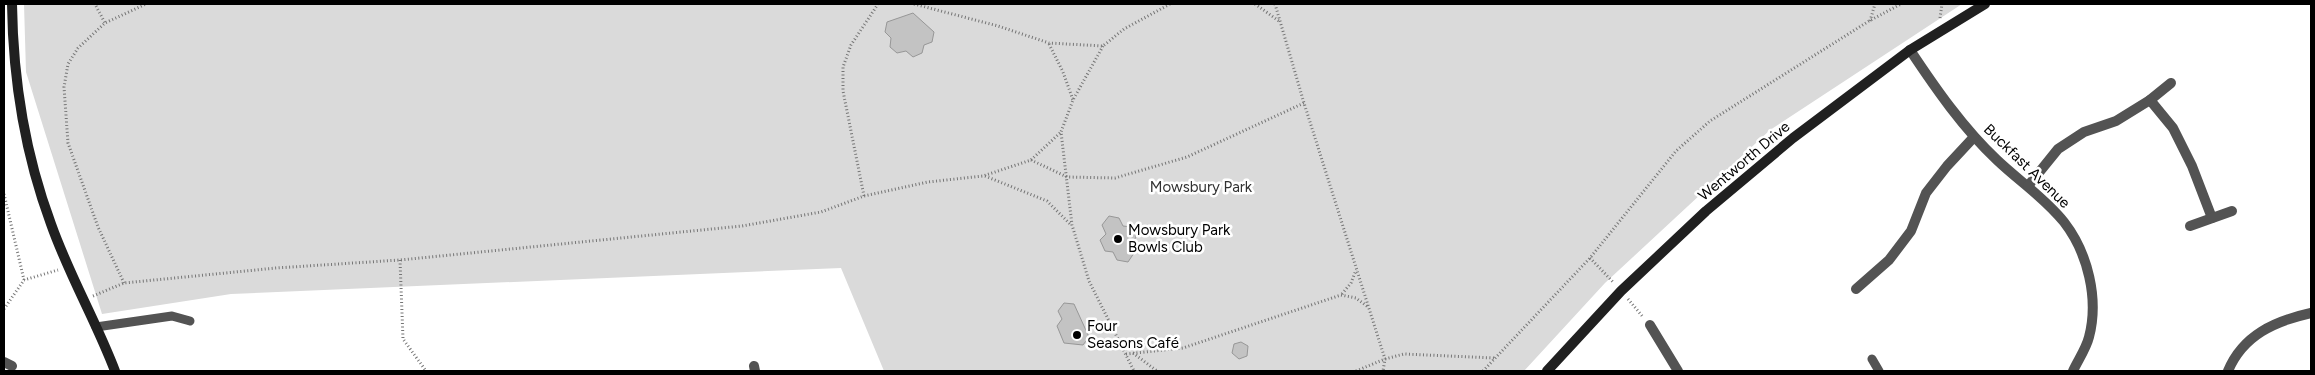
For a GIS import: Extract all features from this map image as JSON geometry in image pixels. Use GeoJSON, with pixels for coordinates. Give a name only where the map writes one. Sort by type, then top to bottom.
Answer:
{"type":"FeatureCollection","features":[{"type":"Feature","properties":{"kind":"street"},"geometry":{"type":"LineString","coordinates":[[12,4],[12,41],[22,122],[36,179],[51,225],[68,267],[115,371]]}},
{"type":"Feature","properties":{"kind":"street","name":"Wentworth Drive"},"geometry":{"type":"LineString","coordinates":[[1547,371],[1621,291],[1706,211],[1793,138],[1910,50],[1986,4]]}},
{"type":"Feature","properties":{"kind":"street","name":"Buckfast Avenue"},"geometry":{"type":"LineString","coordinates":[[1910,50],[1938,93],[1974,137],[1998,161],[2028,186],[2064,223],[2080,249],[2089,274],[2093,310],[2089,338],[2073,371]]}},
{"type":"Feature","properties":{"kind":"street"},"geometry":{"type":"LineString","coordinates":[[2028,186],[2058,150],[2084,132],[2116,120],[2150,100],[2171,83]]}},
{"type":"Feature","properties":{"kind":"street"},"geometry":{"type":"LineString","coordinates":[[2150,100],[2173,128],[2192,166],[2212,218]]}},
{"type":"Feature","properties":{"kind":"street"},"geometry":{"type":"LineString","coordinates":[[1856,289],[1889,260],[1911,231],[1926,193],[1947,166],[1974,137]]}},
{"type":"Feature","properties":{"kind":"street"},"geometry":{"type":"LineString","coordinates":[[2190,226],[2232,211]]}},
{"type":"Feature","properties":{"kind":"street"},"geometry":{"type":"LineString","coordinates":[[2228,371],[2235,355],[2254,336],[2285,318],[2311,313]]}},
{"type":"Feature","properties":{"kind":"street"},"geometry":{"type":"LineString","coordinates":[[1650,325],[1678,371]]}},
{"type":"Feature","properties":{"kind":"lane"},"geometry":{"type":"LineString","coordinates":[[96,327],[172,316],[190,321]]}},
{"type":"Feature","properties":{"kind":"lane"},"geometry":{"type":"LineString","coordinates":[[1872,359],[1879,371]]}},
{"type":"Feature","properties":{"kind":"path"},"geometry":{"type":"LineString","coordinates":[[124,283],[98,227],[68,143],[64,87],[68,64],[78,48],[105,23],[146,4]]}},
{"type":"Feature","properties":{"kind":"path"},"geometry":{"type":"LineString","coordinates":[[864,196],[843,91],[843,67],[851,45],[878,4]]}},
{"type":"Feature","properties":{"kind":"path"},"geometry":{"type":"LineString","coordinates":[[914,4],[998,26],[1049,44],[1103,46]]}},
{"type":"Feature","properties":{"kind":"path"},"geometry":{"type":"LineString","coordinates":[[84,300],[124,283],[276,268],[400,260],[742,226],[821,212],[864,196],[928,182],[983,176],[1031,160],[1061,132],[1073,100],[1103,46],[1124,29],[1170,4]]}},
{"type":"Feature","properties":{"kind":"path"},"geometry":{"type":"LineString","coordinates":[[1255,4],[1280,22]]}},
{"type":"Feature","properties":{"kind":"path"},"geometry":{"type":"LineString","coordinates":[[1275,4],[1304,103],[1385,359],[1383,371]]}},
{"type":"Feature","properties":{"kind":"path"},"geometry":{"type":"LineString","coordinates":[[1869,21],[1874,4]]}},
{"type":"Feature","properties":{"kind":"path"},"geometry":{"type":"LineString","coordinates":[[1483,371],[1590,258],[1676,151],[1710,121],[1869,21],[1901,4]]}},
{"type":"Feature","properties":{"kind":"path"},"geometry":{"type":"LineString","coordinates":[[96,6],[105,23]]}},
{"type":"Feature","properties":{"kind":"path"},"geometry":{"type":"LineString","coordinates":[[1049,44],[1064,72],[1073,100]]}},
{"type":"Feature","properties":{"kind":"path"},"geometry":{"type":"LineString","coordinates":[[1031,160],[1067,177],[1115,178],[1187,157],[1304,103]]}},
{"type":"Feature","properties":{"kind":"path"},"geometry":{"type":"LineString","coordinates":[[1061,132],[1072,225],[1090,281],[1134,371]]}},
{"type":"Feature","properties":{"kind":"path"},"geometry":{"type":"LineString","coordinates":[[983,176],[1047,201],[1072,225]]}},
{"type":"Feature","properties":{"kind":"path"},"geometry":{"type":"LineString","coordinates":[[4,194],[24,280]]}},
{"type":"Feature","properties":{"kind":"path"},"geometry":{"type":"LineString","coordinates":[[400,260],[403,339],[426,371]]}},
{"type":"Feature","properties":{"kind":"path"},"geometry":{"type":"LineString","coordinates":[[4,309],[24,280],[68,267]]}},
{"type":"Feature","properties":{"kind":"path"},"geometry":{"type":"LineString","coordinates":[[1342,295],[1351,283],[1357,269]]}},
{"type":"Feature","properties":{"kind":"path"},"geometry":{"type":"LineString","coordinates":[[1126,354],[1183,348],[1342,295],[1356,298],[1369,307]]}},
{"type":"Feature","properties":{"kind":"path"},"geometry":{"type":"LineString","coordinates":[[1133,353],[1157,371]]}},
{"type":"Feature","properties":{"kind":"path"},"geometry":{"type":"LineString","coordinates":[[1356,371],[1385,359],[1404,354],[1494,358]]}},
{"type":"Feature","properties":{"kind":"green space","name":"Mowsbury Park"},"geometry":{"type":"Polygon","coordinates":[[[24,4],[1962,4],[1770,130],[1605,283],[1524,371],[884,371],[841,268],[231,294],[102,314],[26,72],[24,4]]]}},
{"type":"Feature","properties":{"kind":"building"},"geometry":{"type":"Polygon","coordinates":[[[913,13],[934,32],[932,42],[924,45],[922,53],[913,57],[906,51],[897,53],[890,47],[891,38],[885,32],[887,22],[913,13]]]}},
{"type":"Feature","properties":{"kind":"building","name":"Mowsbury Park Bowls Club"},"geometry":{"type":"Polygon","coordinates":[[[1109,216],[1119,218],[1123,226],[1132,227],[1136,237],[1131,245],[1134,253],[1128,262],[1117,260],[1113,252],[1105,251],[1100,240],[1106,234],[1102,225],[1109,216]]]}},
{"type":"Feature","properties":{"kind":"building"},"geometry":{"type":"Polygon","coordinates":[[[1064,303],[1074,304],[1089,337],[1083,345],[1064,343],[1057,326],[1062,319],[1058,311],[1064,303]]]}},
{"type":"Feature","properties":{"kind":"building"},"geometry":{"type":"Polygon","coordinates":[[[1241,342],[1248,346],[1247,356],[1239,359],[1232,353],[1234,344],[1241,342]]]}},
{"type":"Feature","properties":{"kind":"place","name":"Mowsbury Park Bowls Club"},"geometry":{"type":"Point","coordinates":[1118,239]}},
{"type":"Feature","properties":{"kind":"place","name":"Four Seasons Café"},"geometry":{"type":"Point","coordinates":[1077,335]}}]}
